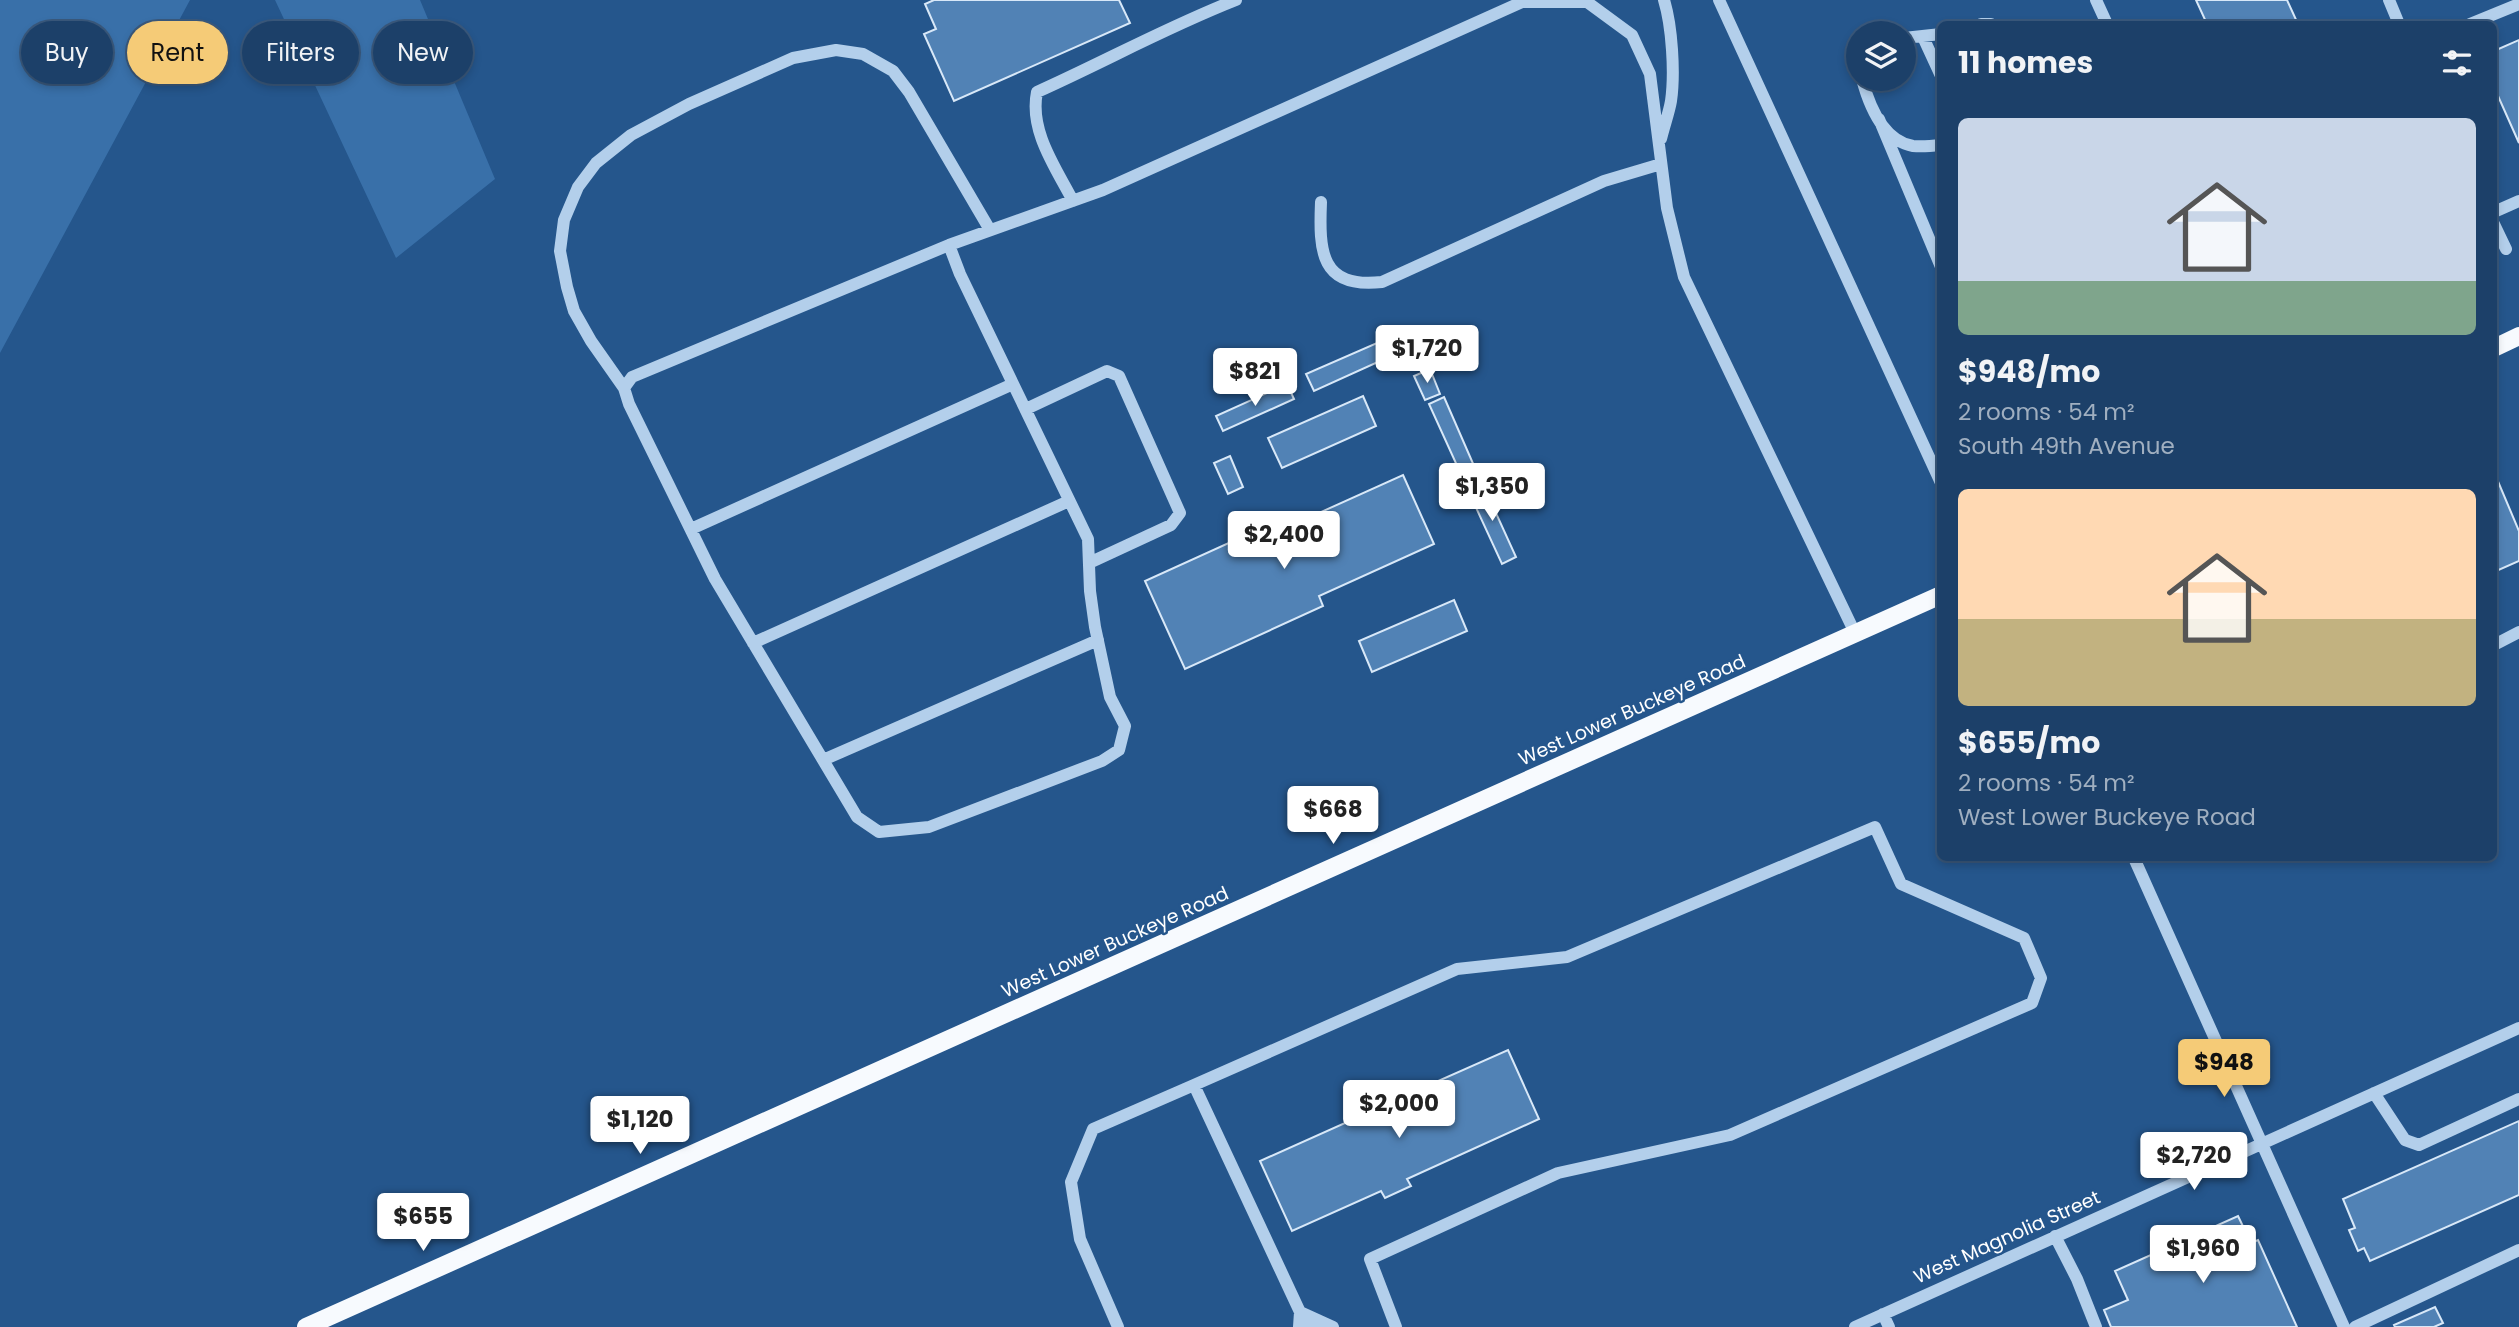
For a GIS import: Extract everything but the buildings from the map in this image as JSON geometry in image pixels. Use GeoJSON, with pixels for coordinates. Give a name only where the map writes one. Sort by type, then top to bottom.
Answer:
{"type":"FeatureCollection","features":[{"type":"Feature","properties":{"kind":"main road"},"geometry":{"type":"LineString","coordinates":[[2497,347],[2519,336]]}},
{"type":"Feature","properties":{"kind":"main road","name":"West Lower Buckeye Road"},"geometry":{"type":"LineString","coordinates":[[306,1327],[1937,597]]}},
{"type":"Feature","properties":{"kind":"street"},"geometry":{"type":"LineString","coordinates":[[1073,201],[1037,130],[1037,92],[1105,62],[1155,34],[1236,0]]}},
{"type":"Feature","properties":{"kind":"street"},"geometry":{"type":"LineString","coordinates":[[1659,146],[1671,100],[1671,63],[1664,0]]}},
{"type":"Feature","properties":{"kind":"street"},"geometry":{"type":"LineString","coordinates":[[1719,0],[1937,474]]}},
{"type":"Feature","properties":{"kind":"street"},"geometry":{"type":"LineString","coordinates":[[2096,0],[2106,21]]}},
{"type":"Feature","properties":{"kind":"street"},"geometry":{"type":"LineString","coordinates":[[2389,0],[2398,21]]}},
{"type":"Feature","properties":{"kind":"street"},"geometry":{"type":"LineString","coordinates":[[624,388],[632,377],[949,245],[1103,190],[1522,2],[1587,2],[1632,35],[1650,74],[1667,208],[1684,277],[1855,633]]}},
{"type":"Feature","properties":{"kind":"street"},"geometry":{"type":"LineString","coordinates":[[2477,21],[2519,4]]}},
{"type":"Feature","properties":{"kind":"street"},"geometry":{"type":"LineString","coordinates":[[1916,37],[1937,35]]}},
{"type":"Feature","properties":{"kind":"street"},"geometry":{"type":"LineString","coordinates":[[1923,37],[1937,67]]}},
{"type":"Feature","properties":{"kind":"street"},"geometry":{"type":"LineString","coordinates":[[949,245],[960,274],[1088,539],[1090,591],[1098,640],[1110,697],[1125,726],[1119,750],[1102,761],[929,827],[879,832],[857,817],[715,579],[629,404],[624,388],[574,312],[561,251],[564,220],[578,187],[596,163],[631,135],[689,104],[793,58],[836,50],[863,54],[893,71],[909,92],[990,230]]}},
{"type":"Feature","properties":{"kind":"street"},"geometry":{"type":"LineString","coordinates":[[1865,91],[1937,257]]}},
{"type":"Feature","properties":{"kind":"street"},"geometry":{"type":"LineString","coordinates":[[1879,119],[1895,140],[1914,146],[1937,145]]}},
{"type":"Feature","properties":{"kind":"street"},"geometry":{"type":"LineString","coordinates":[[1321,202],[1322,255],[1332,270],[1345,280],[1361,284],[1382,282],[1604,181],[1661,164]]}},
{"type":"Feature","properties":{"kind":"street"},"geometry":{"type":"LineString","coordinates":[[2497,211],[2519,201]]}},
{"type":"Feature","properties":{"kind":"street"},"geometry":{"type":"LineString","coordinates":[[2497,230],[2506,249]]}},
{"type":"Feature","properties":{"kind":"street"},"geometry":{"type":"LineString","coordinates":[[1026,409],[1107,371],[1119,376],[1180,513],[1171,525],[1089,563]]}},
{"type":"Feature","properties":{"kind":"street"},"geometry":{"type":"LineString","coordinates":[[691,529],[1013,384]]}},
{"type":"Feature","properties":{"kind":"street"},"geometry":{"type":"LineString","coordinates":[[754,643],[1069,501]]}},
{"type":"Feature","properties":{"kind":"street"},"geometry":{"type":"LineString","coordinates":[[2497,643],[2519,632]]}},
{"type":"Feature","properties":{"kind":"street"},"geometry":{"type":"LineString","coordinates":[[823,760],[1098,640]]}},
{"type":"Feature","properties":{"kind":"street"},"geometry":{"type":"LineString","coordinates":[[1118,1327],[1080,1240],[1070,1182],[1093,1129],[1457,969],[1567,957],[1875,827],[1900,884],[2024,938],[2041,978],[2032,1003],[1730,1135],[1558,1173],[1370,1259],[1396,1327]]}},
{"type":"Feature","properties":{"kind":"street"},"geometry":{"type":"LineString","coordinates":[[2135,861],[2344,1327]]}},
{"type":"Feature","properties":{"kind":"street","name":"West Magnolia Street"},"geometry":{"type":"LineString","coordinates":[[1855,1327],[2519,1028]]}},
{"type":"Feature","properties":{"kind":"street"},"geometry":{"type":"LineString","coordinates":[[1194,1085],[1300,1312],[1312,1327]]}},
{"type":"Feature","properties":{"kind":"street"},"geometry":{"type":"LineString","coordinates":[[2374,1093],[2405,1140],[2420,1145],[2519,1099]]}},
{"type":"Feature","properties":{"kind":"street"},"geometry":{"type":"LineString","coordinates":[[2055,1236],[2077,1279],[2096,1327]]}},
{"type":"Feature","properties":{"kind":"street"},"geometry":{"type":"LineString","coordinates":[[2355,1327],[2519,1250]]}},
{"type":"Feature","properties":{"kind":"street"},"geometry":{"type":"LineString","coordinates":[[1299,1327],[1300,1312]]}},
{"type":"Feature","properties":{"kind":"street"},"geometry":{"type":"LineString","coordinates":[[1300,1312],[1334,1327]]}},
{"type":"Feature","properties":{"kind":"street"},"geometry":{"type":"LineString","coordinates":[[1884,1314],[1889,1327]]}},
{"type":"Feature","properties":{"kind":"shaded area"},"geometry":{"type":"Polygon","coordinates":[[[0,0],[190,0],[179,21],[127,21],[127,84],[145,84],[0,353],[0,0]]]}},
{"type":"Feature","properties":{"kind":"shaded area"},"geometry":{"type":"Polygon","coordinates":[[[275,0],[420,0],[429,21],[373,21],[373,84],[455,84],[495,179],[396,258],[314,84],[359,84],[359,21],[285,21],[275,0]]]}}]}
